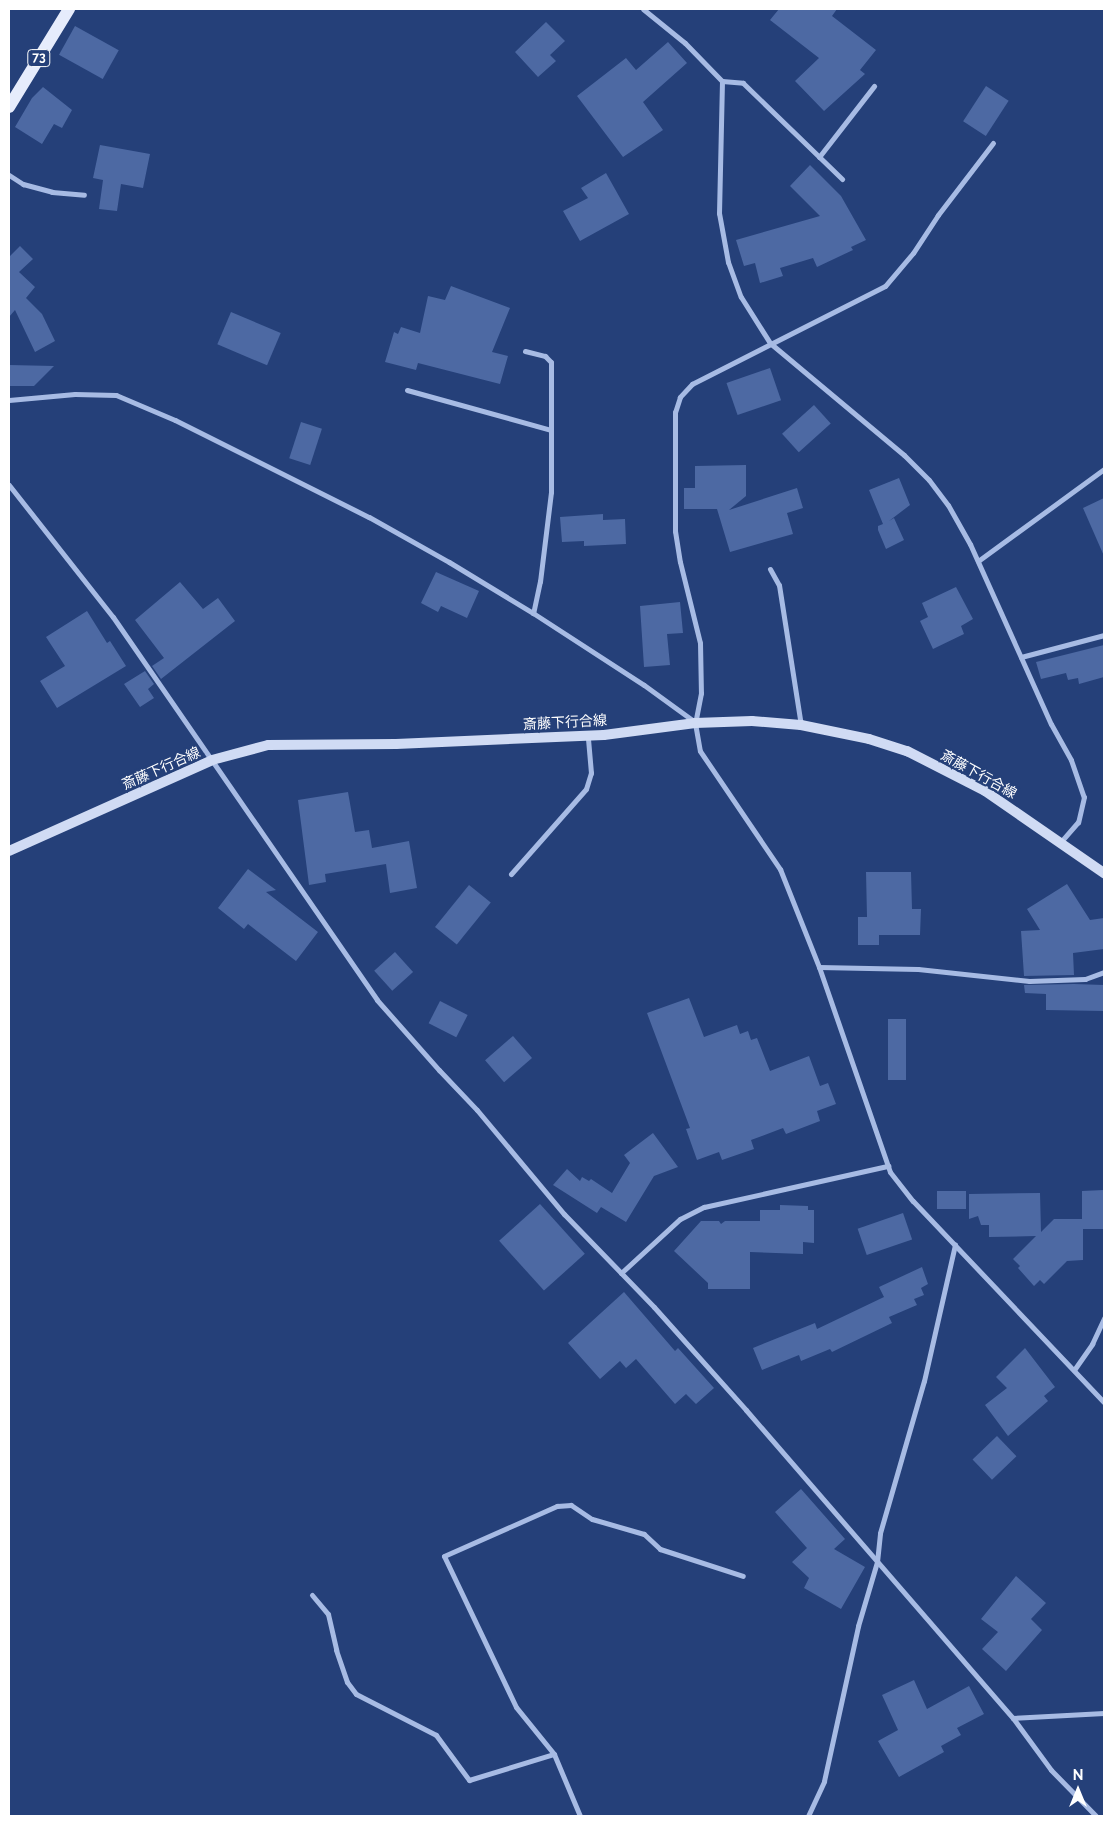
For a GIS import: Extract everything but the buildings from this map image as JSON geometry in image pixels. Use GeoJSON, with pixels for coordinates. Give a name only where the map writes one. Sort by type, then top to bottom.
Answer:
{"type":"FeatureCollection","features":[{"type":"Feature","properties":{"kind":"main road","name":"73"},"geometry":{"type":"LineString","coordinates":[[9,107],[69,9]]}},
{"type":"Feature","properties":{"kind":"main road","name":"斎藤下行合線"},"geometry":{"type":"LineString","coordinates":[[9,851],[212,760],[268,745],[396,744],[588,735],[695,723],[752,722],[801,725],[869,739],[907,751],[985,791],[1104,873]]}},
{"type":"Feature","properties":{"kind":"street"},"geometry":{"type":"LineString","coordinates":[[643,9],[685,43],[722,81],[743,83],[842,179]]}},
{"type":"Feature","properties":{"kind":"street"},"geometry":{"type":"LineString","coordinates":[[722,81],[719,213],[728,262],[741,297],[770,343],[904,455],[929,480],[948,506],[978,561],[1051,724],[1071,760],[1084,797],[1078,822],[1060,842]]}},
{"type":"Feature","properties":{"kind":"street"},"geometry":{"type":"LineString","coordinates":[[819,156],[874,86]]}},
{"type":"Feature","properties":{"kind":"street"},"geometry":{"type":"LineString","coordinates":[[993,143],[938,215],[913,253],[885,286],[692,384],[680,397],[675,412],[675,531],[700,643],[702,662],[701,693],[695,723],[700,751],[780,869],[819,967],[890,1172],[913,1201],[956,1244],[1104,1402]]}},
{"type":"Feature","properties":{"kind":"street"},"geometry":{"type":"LineString","coordinates":[[9,175],[23,184],[52,192],[84,195]]}},
{"type":"Feature","properties":{"kind":"street"},"geometry":{"type":"LineString","coordinates":[[525,351],[545,356],[551,362],[551,492],[540,581],[533,613]]}},
{"type":"Feature","properties":{"kind":"street"},"geometry":{"type":"LineString","coordinates":[[408,390],[551,430]]}},
{"type":"Feature","properties":{"kind":"street"},"geometry":{"type":"LineString","coordinates":[[9,400],[103,393],[134,400],[369,517],[533,613],[644,685],[695,723]]}},
{"type":"Feature","properties":{"kind":"street"},"geometry":{"type":"LineString","coordinates":[[978,561],[1104,469]]}},
{"type":"Feature","properties":{"kind":"street"},"geometry":{"type":"LineString","coordinates":[[9,485],[113,617],[377,1000],[477,1110],[564,1214],[621,1273],[726,1388],[1013,1718],[1051,1770],[1096,1816]]}},
{"type":"Feature","properties":{"kind":"street"},"geometry":{"type":"LineString","coordinates":[[770,569],[779,586],[801,725]]}},
{"type":"Feature","properties":{"kind":"street"},"geometry":{"type":"LineString","coordinates":[[1021,657],[1104,635]]}},
{"type":"Feature","properties":{"kind":"street"},"geometry":{"type":"LineString","coordinates":[[511,874],[586,790],[591,773],[588,735]]}},
{"type":"Feature","properties":{"kind":"street"},"geometry":{"type":"LineString","coordinates":[[819,967],[918,969],[1029,981],[1085,979],[1104,972]]}},
{"type":"Feature","properties":{"kind":"street"},"geometry":{"type":"LineString","coordinates":[[621,1273],[680,1219],[704,1207],[888,1166]]}},
{"type":"Feature","properties":{"kind":"street"},"geometry":{"type":"LineString","coordinates":[[808,1816],[824,1781],[858,1626],[877,1562],[880,1533],[924,1381],[956,1244]]}},
{"type":"Feature","properties":{"kind":"street"},"geometry":{"type":"LineString","coordinates":[[1074,1370],[1092,1344],[1104,1318]]}},
{"type":"Feature","properties":{"kind":"street"},"geometry":{"type":"LineString","coordinates":[[580,1816],[554,1754],[516,1707],[444,1556],[557,1506],[571,1505],[592,1519],[644,1534],[660,1550],[743,1576]]}},
{"type":"Feature","properties":{"kind":"street"},"geometry":{"type":"LineString","coordinates":[[312,1595],[328,1614],[336,1650],[347,1682],[356,1694],[436,1735],[469,1780],[554,1754]]}},
{"type":"Feature","properties":{"kind":"street"},"geometry":{"type":"LineString","coordinates":[[1013,1718],[1104,1713]]}}]}
